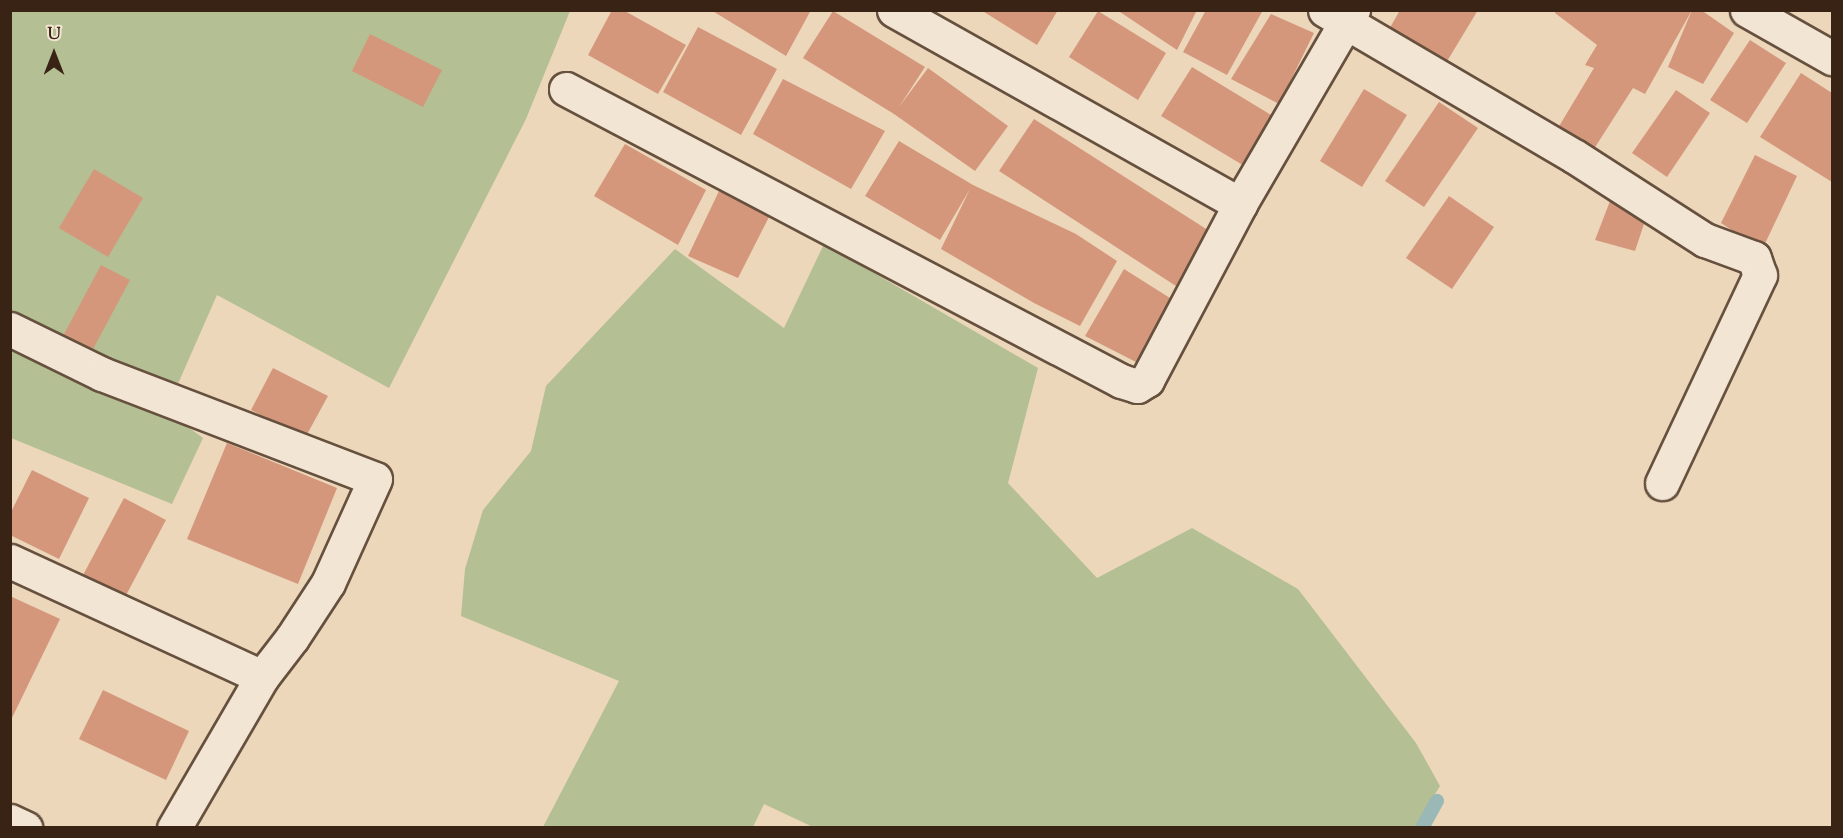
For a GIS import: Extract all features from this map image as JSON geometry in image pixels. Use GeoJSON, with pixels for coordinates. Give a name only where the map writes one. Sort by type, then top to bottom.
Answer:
{"type":"FeatureCollection","features":[{"type":"Feature","properties":{"kind":"street"},"geometry":{"type":"LineString","coordinates":[[894,10],[1240,204]]}},
{"type":"Feature","properties":{"kind":"street"},"geometry":{"type":"LineString","coordinates":[[1747,10],[1833,58]]}},
{"type":"Feature","properties":{"kind":"street"},"geometry":{"type":"LineString","coordinates":[[566,89],[1111,376],[1137,386],[1146,380],[1341,14],[1574,156],[1705,240],[1754,258],[1760,275],[1662,483]]}},
{"type":"Feature","properties":{"kind":"street"},"geometry":{"type":"LineString","coordinates":[[10,329],[102,374],[375,479],[328,583],[292,638],[262,677],[174,828]]}},
{"type":"Feature","properties":{"kind":"street"},"geometry":{"type":"LineString","coordinates":[[10,561],[262,677]]}},
{"type":"Feature","properties":{"kind":"street"},"geometry":{"type":"LineString","coordinates":[[10,821],[25,828]]}},
{"type":"Feature","properties":{"kind":"green space"},"geometry":{"type":"Polygon","coordinates":[[[10,11],[570,11],[526,119],[389,388],[217,295],[166,411],[203,438],[172,504],[11,438],[10,11]]]}},
{"type":"Feature","properties":{"kind":"green space"},"geometry":{"type":"Polygon","coordinates":[[[824,244],[1038,368],[1008,483],[1097,578],[1192,528],[1298,589],[1416,743],[1440,786],[1415,827],[815,828],[764,804],[753,827],[543,827],[619,681],[461,616],[465,569],[483,510],[531,451],[546,386],[675,249],[784,328],[824,244]]]}},
{"type":"Feature","properties":{"kind":"building"},"geometry":{"type":"Polygon","coordinates":[[[612,10],[623,10],[686,45],[658,94],[588,55],[612,10]]]}},
{"type":"Feature","properties":{"kind":"building"},"geometry":{"type":"Polygon","coordinates":[[[711,10],[811,10],[786,56],[711,10]]]}},
{"type":"Feature","properties":{"kind":"building"},"geometry":{"type":"Polygon","coordinates":[[[981,10],[1058,10],[1037,45],[981,10]]]}},
{"type":"Feature","properties":{"kind":"building"},"geometry":{"type":"Polygon","coordinates":[[[1117,10],[1197,10],[1177,50],[1117,10]]]}},
{"type":"Feature","properties":{"kind":"building"},"geometry":{"type":"Polygon","coordinates":[[[1206,10],[1263,10],[1227,75],[1183,52],[1206,10]]]}},
{"type":"Feature","properties":{"kind":"building"},"geometry":{"type":"Polygon","coordinates":[[[1400,10],[1478,10],[1443,68],[1387,33],[1400,10]]]}},
{"type":"Feature","properties":{"kind":"building"},"geometry":{"type":"Polygon","coordinates":[[[1556,10],[1692,10],[1645,94],[1633,88],[1592,152],[1558,128],[1594,68],[1585,65],[1597,45],[1555,13],[1556,10]]]}},
{"type":"Feature","properties":{"kind":"building"},"geometry":{"type":"Polygon","coordinates":[[[1692,10],[1701,10],[1734,33],[1703,84],[1668,67],[1692,10]]]}},
{"type":"Feature","properties":{"kind":"building"},"geometry":{"type":"Polygon","coordinates":[[[833,11],[925,67],[899,107],[928,68],[1008,126],[975,171],[894,114],[803,58],[833,11]]]}},
{"type":"Feature","properties":{"kind":"building"},"geometry":{"type":"Polygon","coordinates":[[[1098,11],[1166,53],[1138,100],[1069,57],[1098,11]]]}},
{"type":"Feature","properties":{"kind":"building"},"geometry":{"type":"Polygon","coordinates":[[[1271,14],[1314,33],[1279,104],[1231,79],[1271,14]]]}},
{"type":"Feature","properties":{"kind":"building"},"geometry":{"type":"Polygon","coordinates":[[[698,27],[777,69],[741,135],[663,92],[698,27]]]}},
{"type":"Feature","properties":{"kind":"building"},"geometry":{"type":"Polygon","coordinates":[[[370,34],[442,70],[423,107],[352,71],[370,34]]]}},
{"type":"Feature","properties":{"kind":"building"},"geometry":{"type":"Polygon","coordinates":[[[1750,40],[1786,63],[1747,123],[1710,100],[1750,40]]]}},
{"type":"Feature","properties":{"kind":"building"},"geometry":{"type":"Polygon","coordinates":[[[1192,67],[1276,118],[1246,167],[1161,116],[1192,67]]]}},
{"type":"Feature","properties":{"kind":"building"},"geometry":{"type":"Polygon","coordinates":[[[1801,73],[1832,93],[1832,182],[1760,137],[1801,73]]]}},
{"type":"Feature","properties":{"kind":"building"},"geometry":{"type":"Polygon","coordinates":[[[783,79],[885,131],[851,189],[753,134],[783,79]]]}},
{"type":"Feature","properties":{"kind":"building"},"geometry":{"type":"Polygon","coordinates":[[[1364,89],[1407,115],[1362,187],[1320,161],[1364,89]]]}},
{"type":"Feature","properties":{"kind":"building"},"geometry":{"type":"Polygon","coordinates":[[[1676,90],[1710,113],[1667,177],[1632,153],[1676,90]]]}},
{"type":"Feature","properties":{"kind":"building"},"geometry":{"type":"Polygon","coordinates":[[[1439,102],[1478,128],[1424,207],[1385,181],[1439,102]]]}},
{"type":"Feature","properties":{"kind":"building"},"geometry":{"type":"Polygon","coordinates":[[[1034,119],[1214,234],[1179,288],[999,171],[1034,119]]]}},
{"type":"Feature","properties":{"kind":"building"},"geometry":{"type":"Polygon","coordinates":[[[899,141],[973,185],[1076,234],[1117,261],[1080,326],[1034,303],[941,249],[970,189],[940,240],[865,196],[899,141]]]}},
{"type":"Feature","properties":{"kind":"building"},"geometry":{"type":"Polygon","coordinates":[[[625,144],[706,190],[678,245],[594,196],[625,144]]]}},
{"type":"Feature","properties":{"kind":"building"},"geometry":{"type":"Polygon","coordinates":[[[1755,155],[1797,176],[1762,250],[1721,223],[1755,155]]]}},
{"type":"Feature","properties":{"kind":"building"},"geometry":{"type":"Polygon","coordinates":[[[94,169],[143,198],[108,257],[59,228],[94,169]]]}},
{"type":"Feature","properties":{"kind":"building"},"geometry":{"type":"Polygon","coordinates":[[[719,191],[770,215],[738,278],[688,256],[719,191]]]}},
{"type":"Feature","properties":{"kind":"building"},"geometry":{"type":"Polygon","coordinates":[[[1449,196],[1494,227],[1452,289],[1406,258],[1449,196]]]}},
{"type":"Feature","properties":{"kind":"building"},"geometry":{"type":"Polygon","coordinates":[[[1610,201],[1646,218],[1635,251],[1595,240],[1610,201]]]}},
{"type":"Feature","properties":{"kind":"building"},"geometry":{"type":"Polygon","coordinates":[[[101,265],[130,280],[92,351],[63,336],[101,265]]]}},
{"type":"Feature","properties":{"kind":"building"},"geometry":{"type":"Polygon","coordinates":[[[1124,269],[1170,298],[1136,362],[1085,336],[1124,269]]]}},
{"type":"Feature","properties":{"kind":"building"},"geometry":{"type":"Polygon","coordinates":[[[273,368],[328,396],[305,438],[251,410],[273,368]]]}},
{"type":"Feature","properties":{"kind":"building"},"geometry":{"type":"Polygon","coordinates":[[[227,443],[337,488],[298,584],[187,539],[227,443]]]}},
{"type":"Feature","properties":{"kind":"building"},"geometry":{"type":"Polygon","coordinates":[[[32,470],[89,498],[59,559],[10,535],[10,514],[32,470]]]}},
{"type":"Feature","properties":{"kind":"building"},"geometry":{"type":"Polygon","coordinates":[[[124,498],[166,520],[124,599],[82,577],[124,498]]]}},
{"type":"Feature","properties":{"kind":"building"},"geometry":{"type":"Polygon","coordinates":[[[10,596],[60,619],[10,722],[10,596]]]}},
{"type":"Feature","properties":{"kind":"building"},"geometry":{"type":"Polygon","coordinates":[[[103,690],[189,731],[166,780],[79,739],[103,690]]]}},
{"type":"Feature","properties":{"kind":"waterway"},"geometry":{"type":"LineString","coordinates":[[1422,828],[1437,801]]}}]}
